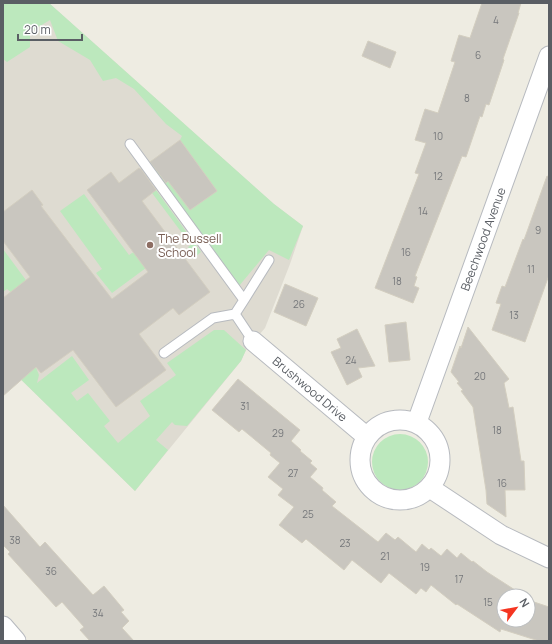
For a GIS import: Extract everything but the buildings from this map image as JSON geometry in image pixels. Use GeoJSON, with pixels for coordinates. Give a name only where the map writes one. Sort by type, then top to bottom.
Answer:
{"type":"FeatureCollection","features":[{"type":"Feature","properties":{"kind":"street","name":"Beechwood Avenue"},"geometry":{"type":"LineString","coordinates":[[417,422],[549,56]]}},
{"type":"Feature","properties":{"kind":"street","name":"Brushwood Drive"},"geometry":{"type":"LineString","coordinates":[[253,341],[367,437]]}},
{"type":"Feature","properties":{"kind":"street"},"geometry":{"type":"LineString","coordinates":[[396,420],[417,422],[429,431],[436,441],[440,453],[441,466],[437,477],[430,488],[420,496],[407,500],[394,500],[381,496],[370,488],[363,476],[360,463],[361,450],[367,437],[375,429],[385,423],[396,420]]}},
{"type":"Feature","properties":{"kind":"street"},"geometry":{"type":"LineString","coordinates":[[430,488],[501,535],[549,558]]}},
{"type":"Feature","properties":{"kind":"street"},"geometry":{"type":"LineString","coordinates":[[3,626],[16,641]]}},
{"type":"Feature","properties":{"kind":"lane"},"geometry":{"type":"LineString","coordinates":[[130,144],[244,300]]}},
{"type":"Feature","properties":{"kind":"lane"},"geometry":{"type":"LineString","coordinates":[[164,353],[213,318],[235,314],[269,260]]}},
{"type":"Feature","properties":{"kind":"lane"},"geometry":{"type":"LineString","coordinates":[[235,314],[253,341]]}},
{"type":"Feature","properties":{"kind":"shaded area","name":"The Russell School"},"geometry":{"type":"Polygon","coordinates":[[[3,3],[49,3],[274,204],[303,226],[265,328],[246,350],[241,361],[135,491],[3,362],[3,3]]]}},
{"type":"Feature","properties":{"kind":"green space"},"geometry":{"type":"Polygon","coordinates":[[[3,3],[49,3],[274,204],[303,226],[289,260],[269,250],[239,286],[148,163],[153,160],[190,210],[217,191],[180,140],[182,136],[166,124],[134,89],[116,78],[103,81],[90,60],[58,41],[50,20],[30,32],[30,47],[7,62],[3,59],[3,3]]]}},
{"type":"Feature","properties":{"kind":"green space"},"geometry":{"type":"Polygon","coordinates":[[[156,190],[201,252],[195,257],[188,247],[191,245],[152,193],[156,190]]]}},
{"type":"Feature","properties":{"kind":"green space"},"geometry":{"type":"Polygon","coordinates":[[[84,194],[129,255],[138,249],[150,265],[112,293],[96,273],[102,269],[60,211],[84,194]]]}},
{"type":"Feature","properties":{"kind":"green space"},"geometry":{"type":"Polygon","coordinates":[[[3,249],[34,291],[12,293],[7,289],[3,292],[3,249]]]}},
{"type":"Feature","properties":{"kind":"green space"},"geometry":{"type":"Polygon","coordinates":[[[214,330],[224,330],[246,350],[241,361],[187,426],[175,425],[172,422],[156,440],[168,450],[135,491],[3,362],[35,365],[39,375],[37,383],[72,356],[89,380],[71,393],[77,401],[88,393],[110,421],[104,426],[118,443],[150,416],[140,401],[176,375],[167,363],[214,330]]]}},
{"type":"Feature","properties":{"kind":"green space"},"geometry":{"type":"Polygon","coordinates":[[[395,434],[405,434],[420,442],[426,451],[428,462],[426,473],[420,482],[405,490],[395,490],[384,485],[377,478],[372,467],[372,457],[377,446],[384,439],[395,434]]]}},
{"type":"Feature","properties":{"kind":"place","name":"The Russell School"},"geometry":{"type":"Point","coordinates":[150,245]}}]}
